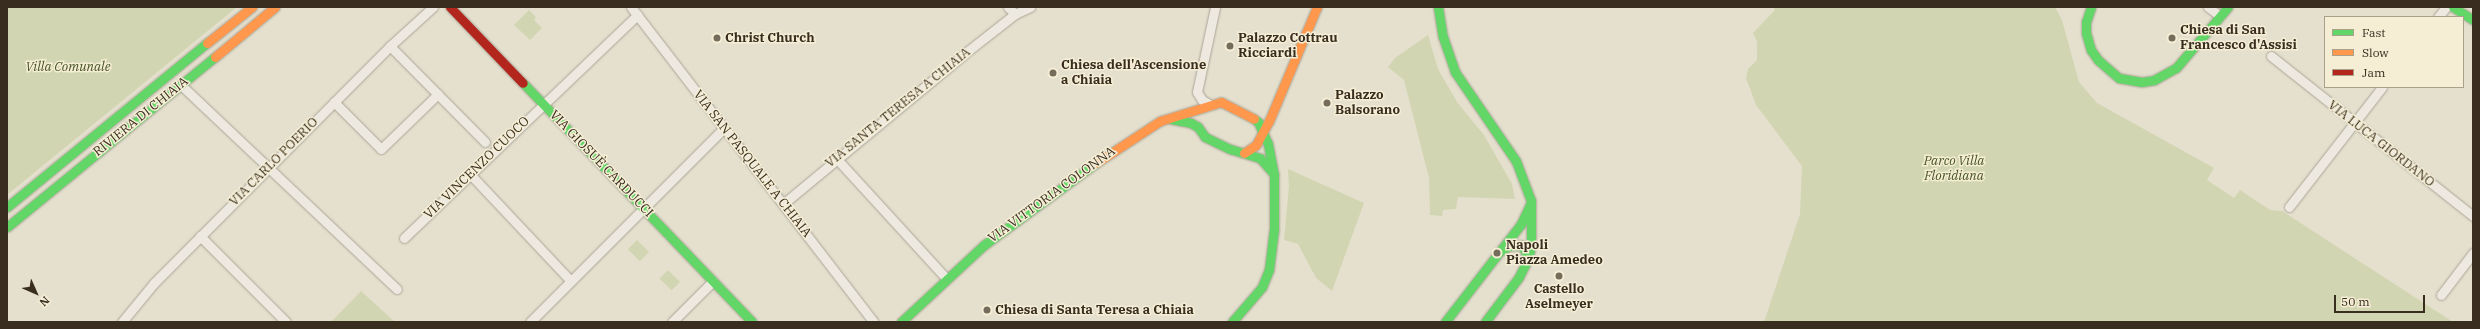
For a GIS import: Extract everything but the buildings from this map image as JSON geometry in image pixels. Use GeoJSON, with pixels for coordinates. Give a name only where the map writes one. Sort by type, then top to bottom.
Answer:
{"type":"FeatureCollection","features":[{"type":"Feature","properties":{"kind":"street","name":"RIVIERA DI CHIAIA"},"geometry":{"type":"LineString","coordinates":[[7,207],[252,7]]}},
{"type":"Feature","properties":{"kind":"street","name":"RIVIERA DI CHIAIA"},"geometry":{"type":"LineString","coordinates":[[7,227],[275,7]]}},
{"type":"Feature","properties":{"kind":"street","name":"VIA CARLO POERIO"},"geometry":{"type":"LineString","coordinates":[[122,322],[154,283],[200,236],[390,46],[433,7]]}},
{"type":"Feature","properties":{"kind":"street","name":"VIA GIOSUÈ CARDUCCI"},"geometry":{"type":"LineString","coordinates":[[450,7],[752,322]]}},
{"type":"Feature","properties":{"kind":"street","name":"VIA SAN PASQUALE A CHIAIA"},"geometry":{"type":"LineString","coordinates":[[631,7],[874,322]]}},
{"type":"Feature","properties":{"kind":"street"},"geometry":{"type":"LineString","coordinates":[[1008,7],[1016,14]]}},
{"type":"Feature","properties":{"kind":"street","name":"VIA SANTA TERESA A CHIAIA"},"geometry":{"type":"LineString","coordinates":[[783,204],[836,158],[1016,14],[1030,7]]}},
{"type":"Feature","properties":{"kind":"street"},"geometry":{"type":"LineString","coordinates":[[1211,105],[1202,100],[1197,90],[1215,7]]}},
{"type":"Feature","properties":{"kind":"street"},"geometry":{"type":"LineString","coordinates":[[1244,153],[1256,145],[1272,114],[1317,7]]}},
{"type":"Feature","properties":{"kind":"street"},"geometry":{"type":"LineString","coordinates":[[1438,7],[1443,37],[1456,72],[1464,88],[1516,161],[1531,201],[1531,246],[1524,268],[1485,322]]}},
{"type":"Feature","properties":{"kind":"street"},"geometry":{"type":"LineString","coordinates":[[2091,7],[2086,22],[2086,33],[2098,60],[2118,78],[2142,82],[2154,80],[2176,68],[2228,7]]}},
{"type":"Feature","properties":{"kind":"street"},"geometry":{"type":"LineString","coordinates":[[2208,7],[2220,16]]}},
{"type":"Feature","properties":{"kind":"street"},"geometry":{"type":"LineString","coordinates":[[2439,16],[2446,7]]}},
{"type":"Feature","properties":{"kind":"street"},"geometry":{"type":"LineString","coordinates":[[2453,7],[2473,20]]}},
{"type":"Feature","properties":{"kind":"street","name":"VIA VINCENZO CUOCO"},"geometry":{"type":"LineString","coordinates":[[404,238],[637,15]]}},
{"type":"Feature","properties":{"kind":"street"},"geometry":{"type":"LineString","coordinates":[[390,46],[485,142]]}},
{"type":"Feature","properties":{"kind":"street","name":"VIA LUCA GIORDANO"},"geometry":{"type":"LineString","coordinates":[[2272,56],[2473,216]]}},
{"type":"Feature","properties":{"kind":"street"},"geometry":{"type":"LineString","coordinates":[[181,85],[397,289]]}},
{"type":"Feature","properties":{"kind":"street"},"geometry":{"type":"LineString","coordinates":[[2289,207],[2381,88]]}},
{"type":"Feature","properties":{"kind":"street"},"geometry":{"type":"LineString","coordinates":[[334,102],[382,149],[438,94]]}},
{"type":"Feature","properties":{"kind":"street"},"geometry":{"type":"LineString","coordinates":[[1201,132],[1202,117],[1211,105],[1221,102],[1246,113],[1258,122],[1268,144],[1274,175],[1274,229],[1270,267],[1262,286],[1232,322]]}},
{"type":"Feature","properties":{"kind":"street","name":"VIA VITTORIA COLONNA"},"geometry":{"type":"LineString","coordinates":[[901,322],[946,278],[1024,214],[1124,144],[1164,119],[1211,105]]}},
{"type":"Feature","properties":{"kind":"street"},"geometry":{"type":"LineString","coordinates":[[1164,119],[1182,120],[1195,125],[1205,137],[1260,158],[1274,175]]}},
{"type":"Feature","properties":{"kind":"street"},"geometry":{"type":"LineString","coordinates":[[530,322],[642,208],[724,128]]}},
{"type":"Feature","properties":{"kind":"street"},"geometry":{"type":"LineString","coordinates":[[836,158],[946,278]]}},
{"type":"Feature","properties":{"kind":"street"},"geometry":{"type":"LineString","coordinates":[[470,174],[570,280]]}},
{"type":"Feature","properties":{"kind":"street"},"geometry":{"type":"LineString","coordinates":[[1445,322],[1527,214],[1531,201]]}},
{"type":"Feature","properties":{"kind":"street"},"geometry":{"type":"LineString","coordinates":[[200,236],[286,322]]}},
{"type":"Feature","properties":{"kind":"street"},"geometry":{"type":"LineString","coordinates":[[1500,251],[1513,245],[1523,247],[1526,256],[1524,268]]}},
{"type":"Feature","properties":{"kind":"street"},"geometry":{"type":"LineString","coordinates":[[2441,295],[2473,254]]}},
{"type":"Feature","properties":{"kind":"street"},"geometry":{"type":"LineString","coordinates":[[672,322],[713,281]]}},
{"type":"Feature","properties":{"kind":"green space","name":"Villa Comunale"},"geometry":{"type":"Polygon","coordinates":[[[7,7],[237,7],[7,195],[7,7]]]}},
{"type":"Feature","properties":{"kind":"green space","name":"Parco Villa Floridiana"},"geometry":{"type":"Polygon","coordinates":[[[1773,7],[2055,7],[2062,20],[2079,82],[2097,103],[2214,168],[2207,180],[2234,198],[2240,190],[2270,210],[2282,211],[2453,322],[1764,322],[1800,214],[1802,166],[1756,105],[1746,78],[1748,69],[1757,60],[1757,41],[1753,33],[1775,10],[1773,7]]]}},
{"type":"Feature","properties":{"kind":"green space"},"geometry":{"type":"Polygon","coordinates":[[[529,10],[536,17],[534,20],[542,28],[530,40],[514,25],[529,10]]]}},
{"type":"Feature","properties":{"kind":"green space"},"geometry":{"type":"Polygon","coordinates":[[[1428,35],[1438,69],[1457,102],[1484,135],[1512,184],[1515,199],[1458,197],[1456,209],[1443,210],[1442,216],[1430,215],[1429,178],[1404,80],[1388,67],[1395,58],[1428,35]]]}},
{"type":"Feature","properties":{"kind":"green space"},"geometry":{"type":"Polygon","coordinates":[[[1288,169],[1364,203],[1332,291],[1316,278],[1298,244],[1284,240],[1289,186],[1288,169]]]}},
{"type":"Feature","properties":{"kind":"green space"},"geometry":{"type":"Polygon","coordinates":[[[637,240],[649,252],[640,261],[628,249],[637,240]]]}},
{"type":"Feature","properties":{"kind":"green space"},"geometry":{"type":"Polygon","coordinates":[[[668,270],[680,282],[672,291],[660,278],[668,270]]]}},
{"type":"Feature","properties":{"kind":"green space"},"geometry":{"type":"Polygon","coordinates":[[[361,291],[395,322],[331,322],[361,291]]]}},
{"type":"Feature","properties":{"kind":"traffic: fast"},"geometry":{"type":"LineString","coordinates":[[1438,7],[1443,37],[1455,72],[1516,161],[1531,201],[1531,246],[1528,259],[1519,277],[1485,322]]}},
{"type":"Feature","properties":{"kind":"traffic: fast"},"geometry":{"type":"LineString","coordinates":[[2091,7],[2086,22],[2086,33],[2091,50],[2098,60],[2119,78],[2142,82],[2154,80],[2176,68],[2228,7]]}},
{"type":"Feature","properties":{"kind":"traffic: fast"},"geometry":{"type":"LineString","coordinates":[[2453,7],[2473,20]]}},
{"type":"Feature","properties":{"kind":"traffic: fast"},"geometry":{"type":"LineString","coordinates":[[7,207],[207,43]]}},
{"type":"Feature","properties":{"kind":"traffic: fast"},"geometry":{"type":"LineString","coordinates":[[7,227],[215,57]]}},
{"type":"Feature","properties":{"kind":"traffic: fast"},"geometry":{"type":"LineString","coordinates":[[523,83],[752,322]]}},
{"type":"Feature","properties":{"kind":"traffic: fast"},"geometry":{"type":"LineString","coordinates":[[1171,119],[1191,123],[1198,127],[1205,137],[1230,149],[1260,158],[1273,173]]}},
{"type":"Feature","properties":{"kind":"traffic: fast"},"geometry":{"type":"LineString","coordinates":[[1232,322],[1262,287],[1269,270],[1274,229],[1274,175],[1268,144],[1258,122],[1254,119]]}},
{"type":"Feature","properties":{"kind":"traffic: fast"},"geometry":{"type":"LineString","coordinates":[[901,322],[984,245],[1096,163]]}},
{"type":"Feature","properties":{"kind":"traffic: fast"},"geometry":{"type":"LineString","coordinates":[[1445,322],[1521,224],[1531,203]]}},
{"type":"Feature","properties":{"kind":"traffic: fast"},"geometry":{"type":"LineString","coordinates":[[1500,251],[1509,246],[1521,245],[1526,252],[1525,264]]}},
{"type":"Feature","properties":{"kind":"traffic: slow"},"geometry":{"type":"LineString","coordinates":[[207,43],[252,7]]}},
{"type":"Feature","properties":{"kind":"traffic: slow"},"geometry":{"type":"LineString","coordinates":[[215,57],[275,7]]}},
{"type":"Feature","properties":{"kind":"traffic: slow"},"geometry":{"type":"LineString","coordinates":[[1244,153],[1256,145],[1269,121],[1317,7]]}},
{"type":"Feature","properties":{"kind":"traffic: slow"},"geometry":{"type":"LineString","coordinates":[[1096,163],[1160,121],[1221,102],[1254,119]]}},
{"type":"Feature","properties":{"kind":"traffic: jam"},"geometry":{"type":"LineString","coordinates":[[450,7],[523,83]]}},
{"type":"Feature","properties":{"kind":"place","name":"Christ Church"},"geometry":{"type":"Point","coordinates":[717,38]}},
{"type":"Feature","properties":{"kind":"place","name":"Chiesa di San Francesco d'Assisi"},"geometry":{"type":"Point","coordinates":[2172,38]}},
{"type":"Feature","properties":{"kind":"place","name":"Palazzo Cottrau Ricciardi"},"geometry":{"type":"Point","coordinates":[1230,46]}},
{"type":"Feature","properties":{"kind":"place","name":"Chiesa dell'Ascensione a Chiaia"},"geometry":{"type":"Point","coordinates":[1053,73]}},
{"type":"Feature","properties":{"kind":"place","name":"Palazzo Balsorano"},"geometry":{"type":"Point","coordinates":[1327,103]}},
{"type":"Feature","properties":{"kind":"place","name":"Napoli Piazza Amedeo"},"geometry":{"type":"Point","coordinates":[1497,253]}},
{"type":"Feature","properties":{"kind":"place","name":"Castello Aselmeyer"},"geometry":{"type":"Point","coordinates":[1559,276]}},
{"type":"Feature","properties":{"kind":"place","name":"Chiesa di Santa Teresa a Chiaia"},"geometry":{"type":"Point","coordinates":[987,310]}}]}
